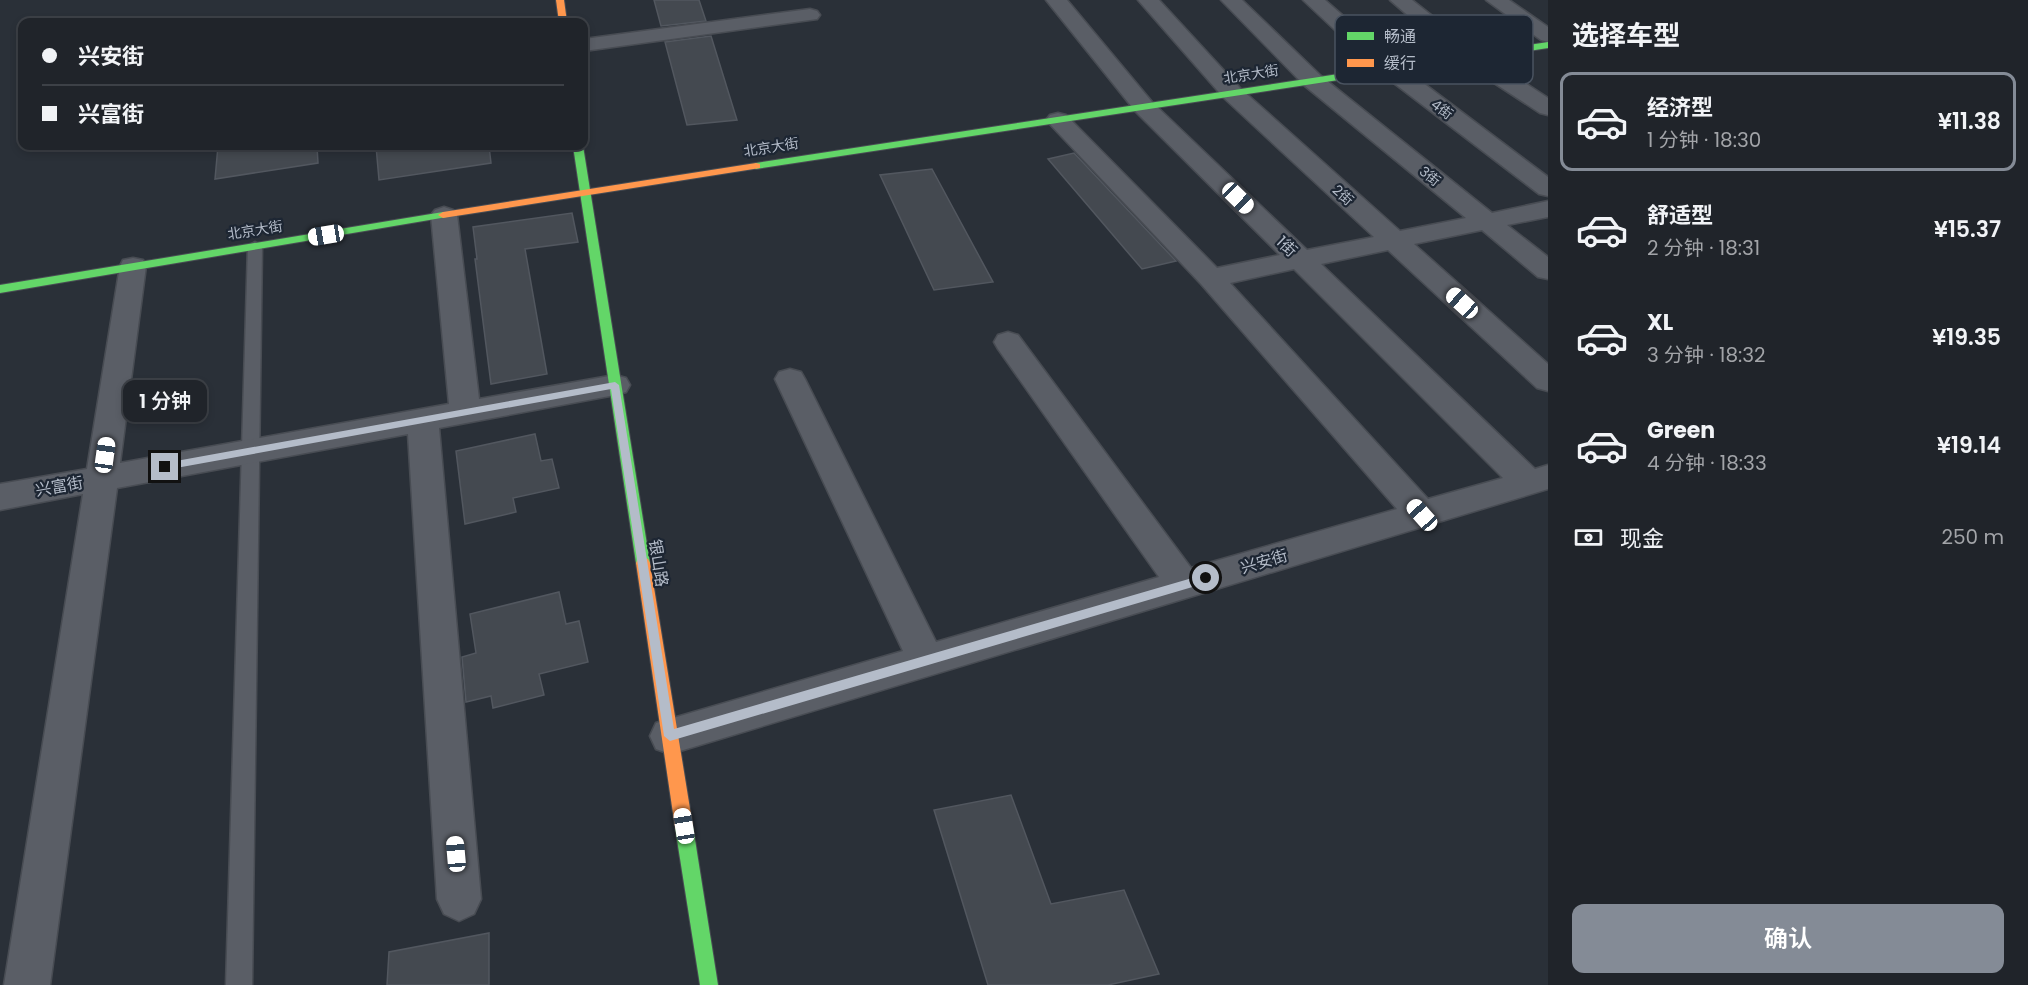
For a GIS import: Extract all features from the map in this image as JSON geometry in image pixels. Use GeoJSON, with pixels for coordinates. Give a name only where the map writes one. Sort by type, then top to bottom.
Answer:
{"type":"FeatureCollection","features":[{"type":"Feature","properties":{"kind":"street"},"geometry":{"type":"LineString","coordinates":[[560,0],[562,18]]}},
{"type":"Feature","properties":{"kind":"street","name":"1街"},"geometry":{"type":"LineString","coordinates":[[1056,0],[1144,107],[1300,260],[1538,480]]}},
{"type":"Feature","properties":{"kind":"street","name":"2街"},"geometry":{"type":"LineString","coordinates":[[1148,0],[1232,93],[1548,381]]}},
{"type":"Feature","properties":{"kind":"street","name":"3街"},"geometry":{"type":"LineString","coordinates":[[1231,0],[1313,81],[1548,271]]}},
{"type":"Feature","properties":{"kind":"street","name":"4街"},"geometry":{"type":"LineString","coordinates":[[1313,0],[1335,20]]}},
{"type":"Feature","properties":{"kind":"street"},"geometry":{"type":"LineString","coordinates":[[1400,0],[1418,15]]}},
{"type":"Feature","properties":{"kind":"street"},"geometry":{"type":"LineString","coordinates":[[1497,0],[1518,15]]}},
{"type":"Feature","properties":{"kind":"street"},"geometry":{"type":"LineString","coordinates":[[588,44],[810,15]]}},
{"type":"Feature","properties":{"kind":"street"},"geometry":{"type":"LineString","coordinates":[[1533,25],[1548,36]]}},
{"type":"Feature","properties":{"kind":"street","name":"北京大街"},"geometry":{"type":"LineString","coordinates":[[1533,47],[1548,45]]}},
{"type":"Feature","properties":{"kind":"street","name":"北京大街"},"geometry":{"type":"LineString","coordinates":[[0,289],[584,192],[1335,78]]}},
{"type":"Feature","properties":{"kind":"street","name":"4街"},"geometry":{"type":"LineString","coordinates":[[1410,84],[1548,189]]}},
{"type":"Feature","properties":{"kind":"street"},"geometry":{"type":"LineString","coordinates":[[1511,84],[1548,108]]}},
{"type":"Feature","properties":{"kind":"street"},"geometry":{"type":"LineString","coordinates":[[1058,120],[1211,278],[1422,515]]}},
{"type":"Feature","properties":{"kind":"street","name":"银山路"},"geometry":{"type":"LineString","coordinates":[[579,150],[709,985]]}},
{"type":"Feature","properties":{"kind":"street"},"geometry":{"type":"LineString","coordinates":[[1211,278],[1548,209]]}},
{"type":"Feature","properties":{"kind":"street"},"geometry":{"type":"LineString","coordinates":[[444,215],[465,412]]}},
{"type":"Feature","properties":{"kind":"street"},"geometry":{"type":"LineString","coordinates":[[27,985],[133,266]]}},
{"type":"Feature","properties":{"kind":"street"},"geometry":{"type":"LineString","coordinates":[[1008,342],[1184,585]]}},
{"type":"Feature","properties":{"kind":"street"},"geometry":{"type":"LineString","coordinates":[[790,379],[926,660]]}},
{"type":"Feature","properties":{"kind":"street","name":"兴富街"},"geometry":{"type":"LineString","coordinates":[[0,497],[615,385]]}},
{"type":"Feature","properties":{"kind":"street"},"geometry":{"type":"LineString","coordinates":[[423,420],[459,899]]}},
{"type":"Feature","properties":{"kind":"street","name":"兴安街"},"geometry":{"type":"LineString","coordinates":[[670,736],[1538,480]]}},
{"type":"Feature","properties":{"kind":"lane"},"geometry":{"type":"LineString","coordinates":[[239,985],[255,246]]}},
{"type":"Feature","properties":{"kind":"building"},"geometry":{"type":"Polygon","coordinates":[[[654,0],[699,0],[706,21],[661,26],[654,0]]]}},
{"type":"Feature","properties":{"kind":"building"},"geometry":{"type":"Polygon","coordinates":[[[711,36],[737,120],[687,125],[665,42],[711,36]]]}},
{"type":"Feature","properties":{"kind":"building"},"geometry":{"type":"Polygon","coordinates":[[[218,150],[317,150],[318,163],[215,179],[218,150]]]}},
{"type":"Feature","properties":{"kind":"building"},"geometry":{"type":"Polygon","coordinates":[[[376,150],[489,150],[491,163],[379,180],[376,150]]]}},
{"type":"Feature","properties":{"kind":"building"},"geometry":{"type":"Polygon","coordinates":[[[1074,153],[1176,261],[1142,269],[1048,159],[1074,153]]]}},
{"type":"Feature","properties":{"kind":"building"},"geometry":{"type":"Polygon","coordinates":[[[932,169],[993,282],[934,290],[880,175],[932,169]]]}},
{"type":"Feature","properties":{"kind":"building"},"geometry":{"type":"Polygon","coordinates":[[[572,213],[578,242],[525,249],[547,374],[491,384],[473,227],[572,213]]]}},
{"type":"Feature","properties":{"kind":"building"},"geometry":{"type":"Polygon","coordinates":[[[535,434],[541,461],[552,459],[559,488],[513,498],[516,512],[465,524],[456,451],[535,434]]]}},
{"type":"Feature","properties":{"kind":"building"},"geometry":{"type":"Polygon","coordinates":[[[559,592],[566,624],[579,621],[588,662],[539,674],[544,695],[493,708],[491,696],[466,702],[462,657],[476,653],[470,614],[559,592]]]}},
{"type":"Feature","properties":{"kind":"building"},"geometry":{"type":"Polygon","coordinates":[[[1011,795],[1051,904],[1124,890],[1159,974],[1108,985],[988,985],[934,810],[1011,795]]]}},
{"type":"Feature","properties":{"kind":"building"},"geometry":{"type":"Polygon","coordinates":[[[489,933],[489,985],[387,985],[389,952],[489,933]]]}},
{"type":"Feature","properties":{"kind":"traffic: fast"},"geometry":{"type":"LineString","coordinates":[[1533,47],[1548,45]]}},
{"type":"Feature","properties":{"kind":"traffic: fast"},"geometry":{"type":"LineString","coordinates":[[756,166],[1335,78]]}},
{"type":"Feature","properties":{"kind":"traffic: fast"},"geometry":{"type":"LineString","coordinates":[[579,150],[643,563]]}},
{"type":"Feature","properties":{"kind":"traffic: fast"},"geometry":{"type":"LineString","coordinates":[[0,289],[443,215]]}},
{"type":"Feature","properties":{"kind":"traffic: fast"},"geometry":{"type":"LineString","coordinates":[[684,827],[709,985]]}},
{"type":"Feature","properties":{"kind":"traffic: slow"},"geometry":{"type":"LineString","coordinates":[[560,0],[562,18]]}},
{"type":"Feature","properties":{"kind":"traffic: slow"},"geometry":{"type":"LineString","coordinates":[[443,215],[756,166]]}},
{"type":"Feature","properties":{"kind":"traffic: slow"},"geometry":{"type":"LineString","coordinates":[[643,563],[684,827]]}},
{"type":"Feature","properties":{"kind":"route"},"geometry":{"type":"LineString","coordinates":[[165,467],[615,385],[670,736],[1206,578]]}}]}
